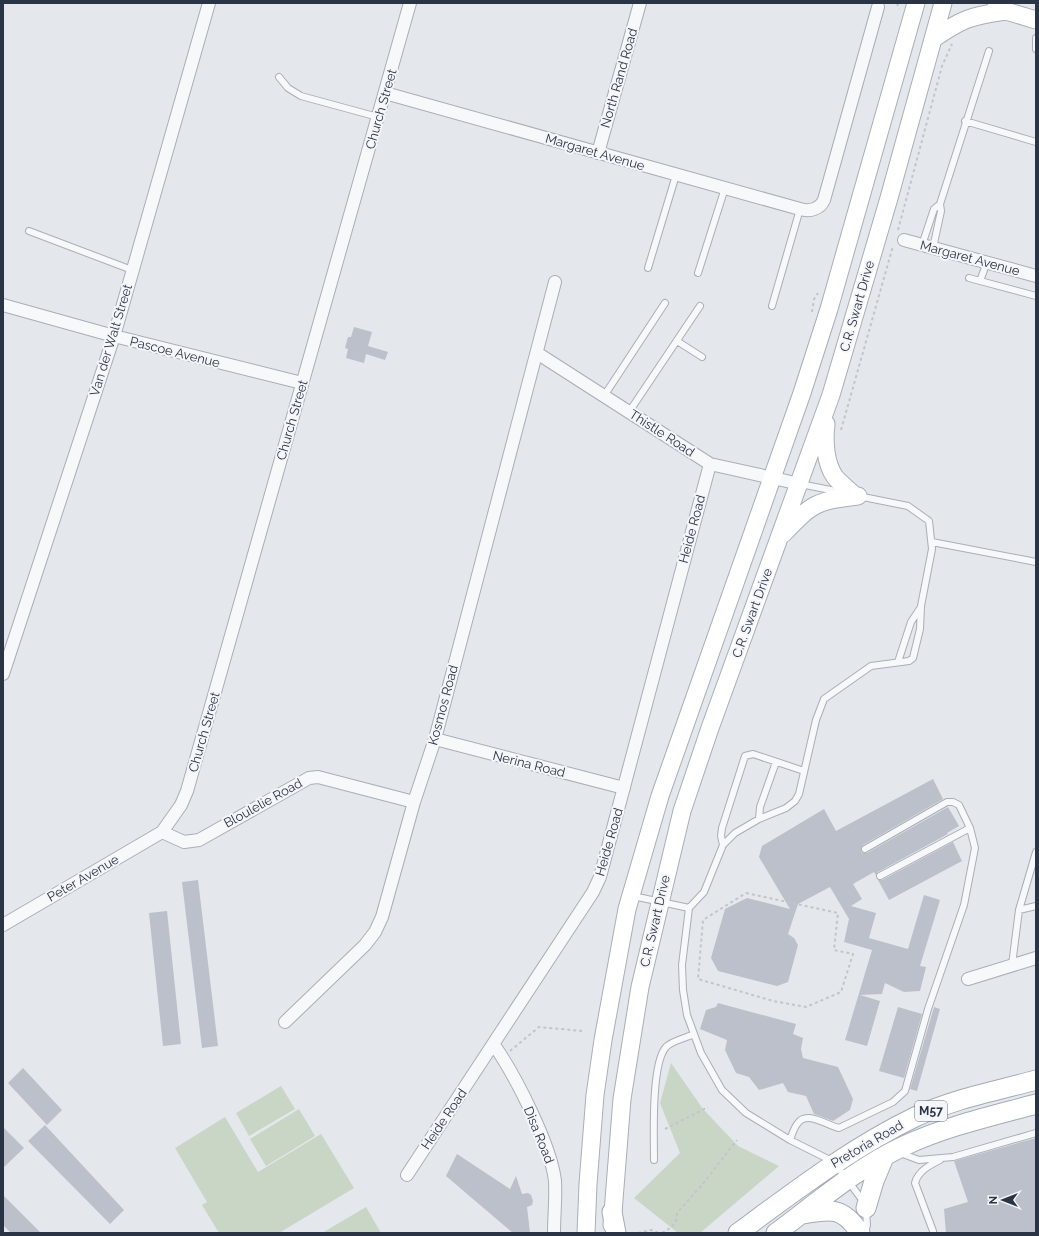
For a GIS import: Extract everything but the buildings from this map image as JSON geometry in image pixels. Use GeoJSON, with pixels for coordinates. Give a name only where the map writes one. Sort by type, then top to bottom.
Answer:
{"type":"FeatureCollection","features":[{"type":"Feature","properties":{"kind":"main road","name":"C.R. Swart Drive"},"geometry":{"type":"LineString","coordinates":[[586,1233],[595,1095],[603,1040],[631,896],[660,796],[802,393],[829,308],[916,3]]}},
{"type":"Feature","properties":{"kind":"main road","name":"C.R. Swart Drive"},"geometry":{"type":"LineString","coordinates":[[612,1233],[612,1212],[622,1099],[633,1026],[640,987],[682,811],[710,728],[778,540],[800,484],[831,395],[942,3]]}},
{"type":"Feature","properties":{"kind":"main road"},"geometry":{"type":"LineString","coordinates":[[979,3],[1036,20]]}},
{"type":"Feature","properties":{"kind":"main road"},"geometry":{"type":"LineString","coordinates":[[933,39],[964,19],[977,15],[1006,11]]}},
{"type":"Feature","properties":{"kind":"main road"},"geometry":{"type":"LineString","coordinates":[[831,395],[825,434],[825,451],[835,477],[856,495]]}},
{"type":"Feature","properties":{"kind":"main road"},"geometry":{"type":"LineString","coordinates":[[778,540],[812,506],[828,500],[856,495]]}},
{"type":"Feature","properties":{"kind":"main road","name":"Pretoria Road"},"geometry":{"type":"LineString","coordinates":[[738,1233],[834,1162],[925,1113],[943,1106],[1036,1080]]}},
{"type":"Feature","properties":{"kind":"main road","name":"Pretoria Road"},"geometry":{"type":"LineString","coordinates":[[776,1233],[847,1179],[889,1154],[939,1131],[1036,1104]]}},
{"type":"Feature","properties":{"kind":"main road"},"geometry":{"type":"LineString","coordinates":[[866,1208],[874,1181],[889,1154]]}},
{"type":"Feature","properties":{"kind":"main road"},"geometry":{"type":"LineString","coordinates":[[802,1214],[827,1210],[841,1212],[854,1223],[860,1233]]}},
{"type":"Feature","properties":{"kind":"main road"},"geometry":{"type":"LineString","coordinates":[[612,1212],[616,1233]]}},
{"type":"Feature","properties":{"kind":"street","name":"Van der Walt Street"},"geometry":{"type":"LineString","coordinates":[[3,674],[114,336],[209,3]]}},
{"type":"Feature","properties":{"kind":"street","name":"Church Street"},"geometry":{"type":"LineString","coordinates":[[162,832],[181,806],[187,791],[410,3]]}},
{"type":"Feature","properties":{"kind":"street","name":"North Rand Road"},"geometry":{"type":"LineString","coordinates":[[598,152],[640,3]]}},
{"type":"Feature","properties":{"kind":"street"},"geometry":{"type":"LineString","coordinates":[[802,210],[819,207],[824,200],[878,7]]}},
{"type":"Feature","properties":{"kind":"street","name":"Margaret Avenue"},"geometry":{"type":"LineString","coordinates":[[385,93],[802,210]]}},
{"type":"Feature","properties":{"kind":"street","name":"Margaret Avenue"},"geometry":{"type":"LineString","coordinates":[[904,240],[1036,276]]}},
{"type":"Feature","properties":{"kind":"street","name":"Kosmos Road"},"geometry":{"type":"LineString","coordinates":[[285,1022],[365,945],[375,932],[382,917],[414,802],[435,739],[555,282]]}},
{"type":"Feature","properties":{"kind":"street","name":"Pascoe Avenue"},"geometry":{"type":"LineString","coordinates":[[3,305],[114,336],[302,384]]}},
{"type":"Feature","properties":{"kind":"street","name":"Thistle Road"},"geometry":{"type":"LineString","coordinates":[[537,353],[710,464],[800,484]]}},
{"type":"Feature","properties":{"kind":"street","name":"Heide Road"},"geometry":{"type":"LineString","coordinates":[[407,1175],[494,1045],[593,892],[600,877],[710,464]]}},
{"type":"Feature","properties":{"kind":"street","name":"Nerina Road"},"geometry":{"type":"LineString","coordinates":[[435,739],[624,788]]}},
{"type":"Feature","properties":{"kind":"street","name":"Bloulelie Road"},"geometry":{"type":"LineString","coordinates":[[162,832],[184,842],[199,840],[309,778],[318,778],[414,802]]}},
{"type":"Feature","properties":{"kind":"street","name":"Peter Avenue"},"geometry":{"type":"LineString","coordinates":[[3,925],[162,832]]}},
{"type":"Feature","properties":{"kind":"street"},"geometry":{"type":"LineString","coordinates":[[968,979],[1036,958]]}},
{"type":"Feature","properties":{"kind":"street","name":"Disa Road"},"geometry":{"type":"LineString","coordinates":[[494,1045],[503,1057],[534,1120],[550,1158],[555,1181],[554,1233]]}},
{"type":"Feature","properties":{"kind":"lane"},"geometry":{"type":"LineString","coordinates":[[1036,38],[1036,49]]}},
{"type":"Feature","properties":{"kind":"lane"},"geometry":{"type":"LineString","coordinates":[[928,246],[941,211],[940,204],[965,121],[989,51]]}},
{"type":"Feature","properties":{"kind":"lane"},"geometry":{"type":"LineString","coordinates":[[279,77],[288,88],[301,96],[378,117]]}},
{"type":"Feature","properties":{"kind":"lane"},"geometry":{"type":"LineString","coordinates":[[965,121],[1036,142]]}},
{"type":"Feature","properties":{"kind":"lane"},"geometry":{"type":"LineString","coordinates":[[648,268],[676,174]]}},
{"type":"Feature","properties":{"kind":"lane"},"geometry":{"type":"LineString","coordinates":[[698,273],[725,188]]}},
{"type":"Feature","properties":{"kind":"lane"},"geometry":{"type":"LineString","coordinates":[[928,246],[934,209],[940,204]]}},
{"type":"Feature","properties":{"kind":"lane"},"geometry":{"type":"LineString","coordinates":[[772,306],[802,210]]}},
{"type":"Feature","properties":{"kind":"lane"},"geometry":{"type":"LineString","coordinates":[[29,231],[132,270]]}},
{"type":"Feature","properties":{"kind":"lane"},"geometry":{"type":"LineString","coordinates":[[980,281],[987,262]]}},
{"type":"Feature","properties":{"kind":"lane"},"geometry":{"type":"LineString","coordinates":[[969,278],[1036,296]]}},
{"type":"Feature","properties":{"kind":"lane"},"geometry":{"type":"LineString","coordinates":[[604,396],[665,303]]}},
{"type":"Feature","properties":{"kind":"lane"},"geometry":{"type":"LineString","coordinates":[[629,412],[700,306]]}},
{"type":"Feature","properties":{"kind":"lane"},"geometry":{"type":"LineString","coordinates":[[677,341],[702,357]]}},
{"type":"Feature","properties":{"kind":"lane"},"geometry":{"type":"LineString","coordinates":[[800,484],[908,506],[929,520],[932,549],[921,606],[920,629],[911,661],[871,666],[824,699],[816,720],[799,794],[795,801],[786,808],[759,819],[735,833],[723,845],[704,892],[689,908],[682,965],[683,990],[687,1015],[701,1053],[722,1090],[746,1113],[790,1140],[834,1162],[860,1195],[866,1208],[867,1225],[865,1233]]}},
{"type":"Feature","properties":{"kind":"lane"},"geometry":{"type":"LineString","coordinates":[[932,542],[1036,562]]}},
{"type":"Feature","properties":{"kind":"lane"},"geometry":{"type":"LineString","coordinates":[[898,662],[911,622],[921,606]]}},
{"type":"Feature","properties":{"kind":"lane"},"geometry":{"type":"LineString","coordinates":[[723,845],[721,836],[722,828],[745,756],[753,754],[804,771]]}},
{"type":"Feature","properties":{"kind":"lane"},"geometry":{"type":"LineString","coordinates":[[759,819],[760,807],[776,762]]}},
{"type":"Feature","properties":{"kind":"lane"},"geometry":{"type":"LineString","coordinates":[[790,1140],[798,1123],[804,1118],[812,1118],[839,1128],[893,1102],[905,1091],[928,1009],[964,905],[975,848],[970,828],[959,805],[953,802],[947,802],[865,849]]}},
{"type":"Feature","properties":{"kind":"lane"},"geometry":{"type":"LineString","coordinates":[[880,876],[970,828]]}},
{"type":"Feature","properties":{"kind":"lane"},"geometry":{"type":"LineString","coordinates":[[1012,965],[1019,910],[1036,852]]}},
{"type":"Feature","properties":{"kind":"lane"},"geometry":{"type":"LineString","coordinates":[[631,896],[689,908]]}},
{"type":"Feature","properties":{"kind":"lane"},"geometry":{"type":"LineString","coordinates":[[1019,910],[1036,906]]}},
{"type":"Feature","properties":{"kind":"lane"},"geometry":{"type":"LineString","coordinates":[[654,1160],[657,1068],[661,1053],[667,1045],[694,1034]]}},
{"type":"Feature","properties":{"kind":"lane"},"geometry":{"type":"LineString","coordinates":[[889,1154],[919,1160],[943,1158],[1036,1134]]}},
{"type":"Feature","properties":{"kind":"lane"},"geometry":{"type":"LineString","coordinates":[[933,1231],[915,1183],[918,1176],[925,1168],[943,1158]]}},
{"type":"Feature","properties":{"kind":"path"},"geometry":{"type":"LineString","coordinates":[[746,892],[838,913],[834,950],[853,954],[841,992],[806,1007],[773,1001],[698,979],[701,938],[703,920],[746,892]]}},
{"type":"Feature","properties":{"kind":"path"},"geometry":{"type":"LineString","coordinates":[[503,1057],[539,1027],[582,1031]]}},
{"type":"Feature","properties":{"kind":"path"},"geometry":{"type":"LineString","coordinates":[[665,1129],[708,1107]]}},
{"type":"Feature","properties":{"kind":"path"},"geometry":{"type":"LineString","coordinates":[[638,1233],[651,1230],[661,1233],[672,1228],[677,1219],[677,1213],[701,1186],[737,1140]]}},
{"type":"Feature","properties":{"kind":"green space"},"geometry":{"type":"Polygon","coordinates":[[[671,1063],[703,1109],[738,1146],[779,1166],[700,1233],[678,1233],[634,1198],[680,1153],[660,1103],[671,1063]]]}},
{"type":"Feature","properties":{"kind":"green space"},"geometry":{"type":"Polygon","coordinates":[[[281,1086],[295,1109],[249,1136],[236,1113],[281,1086]]]}},
{"type":"Feature","properties":{"kind":"green space"},"geometry":{"type":"Polygon","coordinates":[[[299,1109],[315,1136],[266,1166],[250,1139],[299,1109]]]}},
{"type":"Feature","properties":{"kind":"green space"},"geometry":{"type":"Polygon","coordinates":[[[225,1117],[258,1172],[321,1134],[354,1188],[279,1233],[219,1233],[202,1205],[207,1202],[175,1148],[225,1117]]]}},
{"type":"Feature","properties":{"kind":"green space"},"geometry":{"type":"Polygon","coordinates":[[[366,1207],[381,1233],[322,1233],[366,1207]]]}}]}
